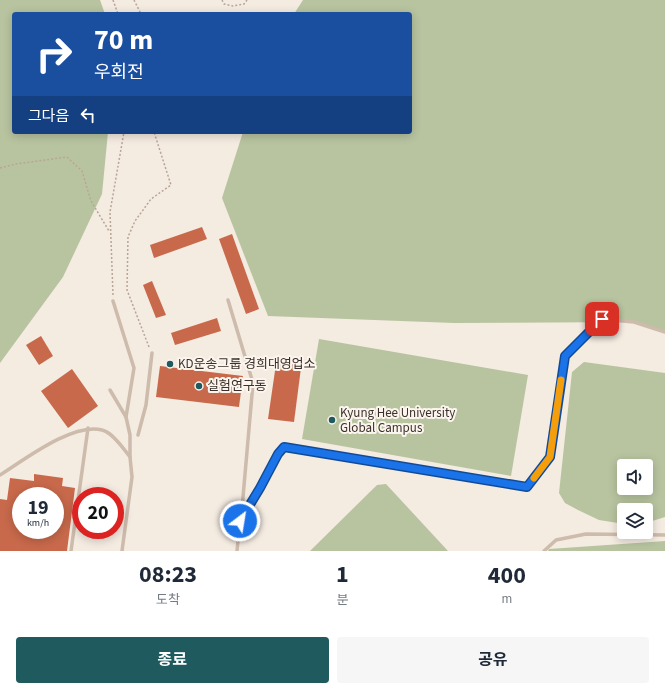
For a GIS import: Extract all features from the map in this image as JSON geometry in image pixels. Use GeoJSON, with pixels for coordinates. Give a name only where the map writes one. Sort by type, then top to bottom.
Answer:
{"type":"FeatureCollection","features":[{"type":"Feature","properties":{"kind":"lane"},"geometry":{"type":"LineString","coordinates":[[228,300],[253,383],[237,551]]}},
{"type":"Feature","properties":{"kind":"lane"},"geometry":{"type":"LineString","coordinates":[[113,301],[134,368],[126,417]]}},
{"type":"Feature","properties":{"kind":"lane"},"geometry":{"type":"LineString","coordinates":[[240,521],[278,454],[284,447],[527,487],[550,457],[565,356],[602,319],[634,322],[665,332]]}},
{"type":"Feature","properties":{"kind":"lane"},"geometry":{"type":"LineString","coordinates":[[138,435],[146,405],[152,353]]}},
{"type":"Feature","properties":{"kind":"lane"},"geometry":{"type":"LineString","coordinates":[[110,390],[126,417],[130,434],[132,477],[122,551]]}},
{"type":"Feature","properties":{"kind":"lane"},"geometry":{"type":"LineString","coordinates":[[0,475],[60,438],[88,428],[103,430],[117,441],[130,457]]}},
{"type":"Feature","properties":{"kind":"lane"},"geometry":{"type":"LineString","coordinates":[[71,551],[88,428]]}},
{"type":"Feature","properties":{"kind":"lane"},"geometry":{"type":"LineString","coordinates":[[544,551],[556,540],[586,534],[665,535]]}},
{"type":"Feature","properties":{"kind":"path"},"geometry":{"type":"LineString","coordinates":[[113,0],[117,12]]}},
{"type":"Feature","properties":{"kind":"path"},"geometry":{"type":"LineString","coordinates":[[134,0],[140,12]]}},
{"type":"Feature","properties":{"kind":"path"},"geometry":{"type":"LineString","coordinates":[[222,0],[224,4],[233,6],[244,4],[247,0]]}},
{"type":"Feature","properties":{"kind":"path"},"geometry":{"type":"LineString","coordinates":[[113,301],[110,212],[124,134]]}},
{"type":"Feature","properties":{"kind":"path"},"geometry":{"type":"LineString","coordinates":[[152,353],[127,290],[128,237],[135,221],[151,199],[171,185],[155,134]]}},
{"type":"Feature","properties":{"kind":"path"},"geometry":{"type":"LineString","coordinates":[[0,168],[16,164],[67,157],[82,171],[91,201],[110,233]]}},
{"type":"Feature","properties":{"kind":"green space"},"geometry":{"type":"Polygon","coordinates":[[[0,0],[100,0],[104,12],[12,12],[12,134],[108,134],[102,194],[63,277],[0,363],[0,0]]]}},
{"type":"Feature","properties":{"kind":"green space"},"geometry":{"type":"Polygon","coordinates":[[[303,0],[665,0],[665,331],[634,322],[454,323],[268,316],[222,198],[242,134],[412,134],[412,12],[295,12],[303,0]]]}},
{"type":"Feature","properties":{"kind":"green space"},"geometry":{"type":"Polygon","coordinates":[[[319,339],[528,375],[511,476],[302,439],[319,339]]]}},
{"type":"Feature","properties":{"kind":"green space"},"geometry":{"type":"Polygon","coordinates":[[[584,362],[665,373],[665,517],[653,521],[653,503],[617,503],[617,523],[599,520],[565,503],[559,493],[572,372],[584,362]]]}},
{"type":"Feature","properties":{"kind":"green space"},"geometry":{"type":"Polygon","coordinates":[[[386,484],[448,551],[310,551],[377,485],[386,484]]]}},
{"type":"Feature","properties":{"kind":"green space"},"geometry":{"type":"Polygon","coordinates":[[[665,541],[665,551],[548,551],[549,549],[665,541]]]}},
{"type":"Feature","properties":{"kind":"building"},"geometry":{"type":"Polygon","coordinates":[[[202,227],[207,239],[154,258],[150,245],[202,227]]]}},
{"type":"Feature","properties":{"kind":"building"},"geometry":{"type":"Polygon","coordinates":[[[232,234],[259,309],[246,314],[219,239],[232,234]]]}},
{"type":"Feature","properties":{"kind":"building"},"geometry":{"type":"Polygon","coordinates":[[[152,281],[166,315],[156,318],[143,285],[152,281]]]}},
{"type":"Feature","properties":{"kind":"building"},"geometry":{"type":"Polygon","coordinates":[[[217,318],[221,331],[175,345],[171,333],[217,318]]]}},
{"type":"Feature","properties":{"kind":"building"},"geometry":{"type":"Polygon","coordinates":[[[41,336],[53,356],[39,365],[26,345],[41,336]]]}},
{"type":"Feature","properties":{"kind":"building","name":"실험연구동"},"geometry":{"type":"Polygon","coordinates":[[[277,357],[302,360],[294,422],[268,419],[277,357]]]}},
{"type":"Feature","properties":{"kind":"building","name":"실험연구동"},"geometry":{"type":"Polygon","coordinates":[[[160,366],[243,376],[239,407],[156,397],[160,366]]]}},
{"type":"Feature","properties":{"kind":"building"},"geometry":{"type":"Polygon","coordinates":[[[72,369],[98,406],[68,428],[41,391],[72,369]]]}},
{"type":"Feature","properties":{"kind":"building"},"geometry":{"type":"Polygon","coordinates":[[[34,474],[63,478],[62,486],[72,488],[72,512],[67,551],[0,551],[0,499],[7,500],[10,478],[34,481],[34,474]]]}},
{"type":"Feature","properties":{"kind":"slow traffic"},"geometry":{"type":"LineString","coordinates":[[534,478],[550,457],[561,380]]}},
{"type":"Feature","properties":{"kind":"place","name":"KD운송그룹 경희대영업소"},"geometry":{"type":"Point","coordinates":[170,364]}},
{"type":"Feature","properties":{"kind":"place","name":"실험연구동"},"geometry":{"type":"Point","coordinates":[199,386]}},
{"type":"Feature","properties":{"kind":"place","name":"Kyung Hee University Global Campus"},"geometry":{"type":"Point","coordinates":[332,420]}},
{"type":"Feature","properties":{"kind":"route"},"geometry":{"type":"LineString","coordinates":[[240,521],[278,454],[284,447],[527,487],[550,457],[565,356],[602,319]]}}]}
